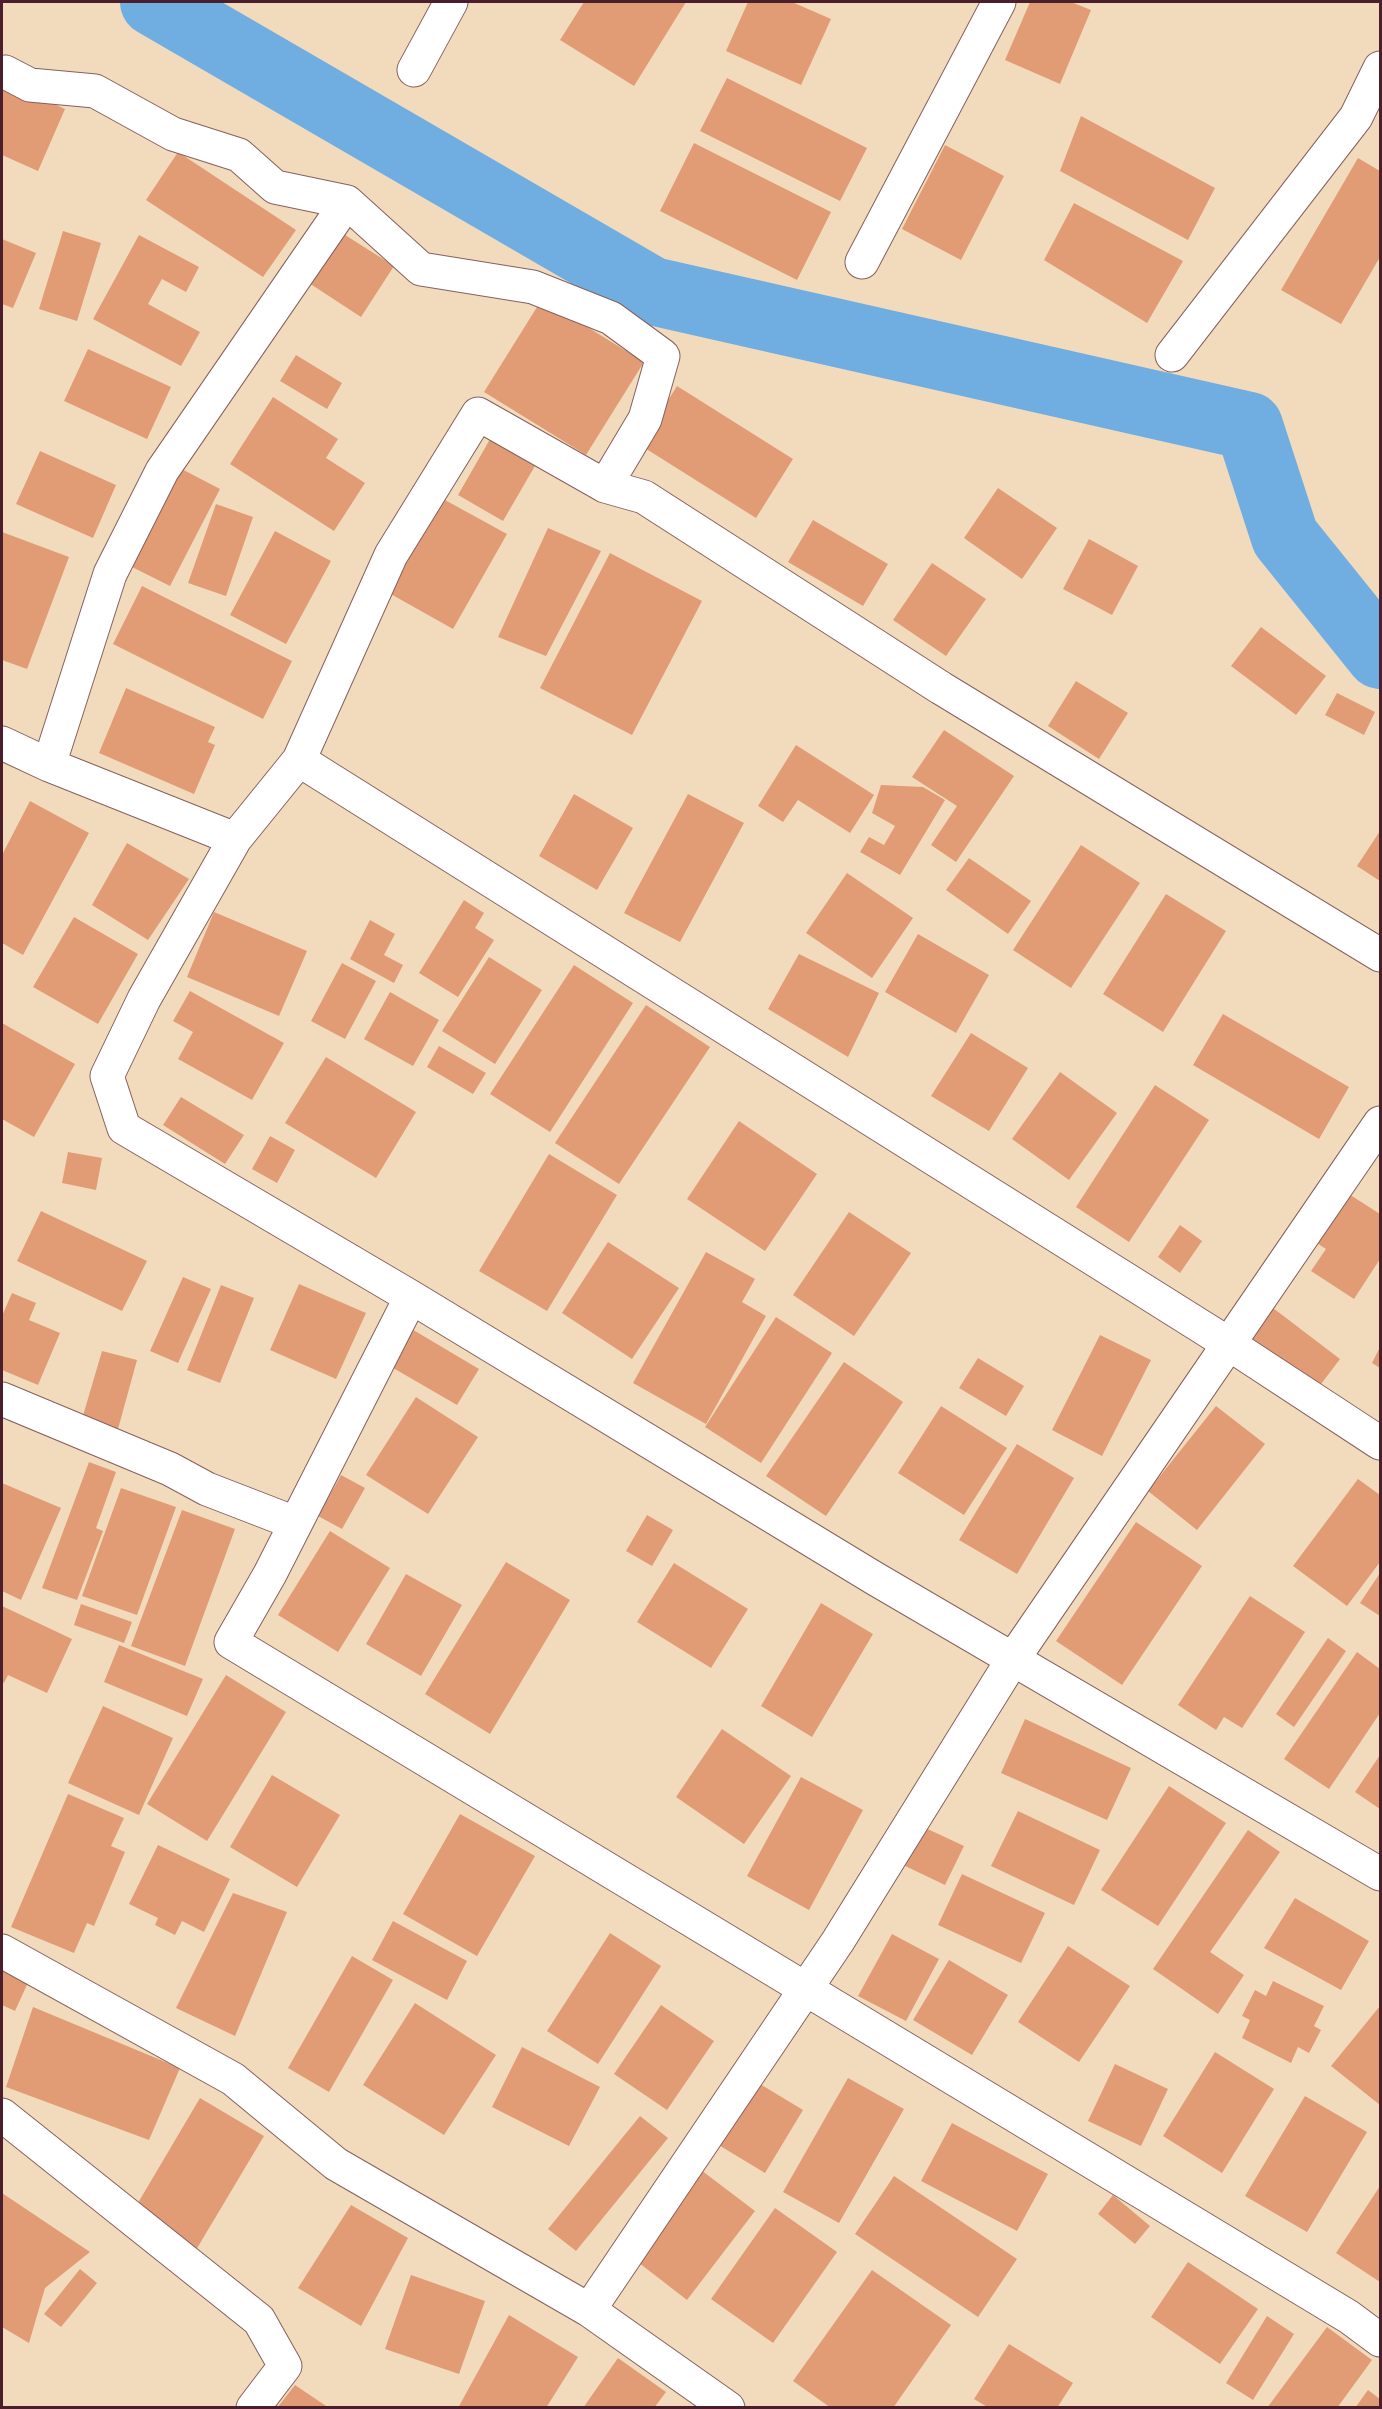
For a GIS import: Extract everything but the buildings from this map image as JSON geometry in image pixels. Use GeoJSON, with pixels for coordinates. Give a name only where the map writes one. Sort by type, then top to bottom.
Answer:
{"type":"FeatureCollection","features":[{"type":"Feature","properties":{"kind":"street"},"geometry":{"type":"LineString","coordinates":[[414,70],[451,2]]}},
{"type":"Feature","properties":{"kind":"street"},"geometry":{"type":"LineString","coordinates":[[862,262],[999,2]]}},
{"type":"Feature","properties":{"kind":"street"},"geometry":{"type":"LineString","coordinates":[[1173,355],[1368,124],[1380,68]]}},
{"type":"Feature","properties":{"kind":"street"},"geometry":{"type":"LineString","coordinates":[[5,72],[30,85],[95,91],[173,134],[238,155],[275,187],[347,202],[421,269],[534,287],[611,318],[663,356],[645,419],[605,486]]}},
{"type":"Feature","properties":{"kind":"street"},"geometry":{"type":"LineString","coordinates":[[49,765],[110,574],[162,471],[347,202]]}},
{"type":"Feature","properties":{"kind":"street"},"geometry":{"type":"LineString","coordinates":[[1380,955],[940,688],[644,497],[605,486],[478,414],[392,555],[299,760],[235,839],[144,999],[107,1076],[123,1128],[411,1297],[873,1578],[1380,1874]]}},
{"type":"Feature","properties":{"kind":"street"},"geometry":{"type":"LineString","coordinates":[[2,743],[49,765],[235,839]]}},
{"type":"Feature","properties":{"kind":"street"},"geometry":{"type":"LineString","coordinates":[[299,760],[1229,1344],[1380,1443]]}},
{"type":"Feature","properties":{"kind":"street"},"geometry":{"type":"LineString","coordinates":[[589,2310],[838,1941],[1014,1659],[1380,1123]]}},
{"type":"Feature","properties":{"kind":"street"},"geometry":{"type":"LineString","coordinates":[[411,1297],[270,1574],[231,1642],[1349,2317],[1380,2340]]}},
{"type":"Feature","properties":{"kind":"street"},"geometry":{"type":"LineString","coordinates":[[2,1400],[170,1468],[207,1490],[296,1523]]}},
{"type":"Feature","properties":{"kind":"street"},"geometry":{"type":"LineString","coordinates":[[2,1951],[233,2079],[336,2164],[589,2310],[728,2407]]}},
{"type":"Feature","properties":{"kind":"street"},"geometry":{"type":"LineString","coordinates":[[2,2115],[259,2320],[285,2366],[253,2408]]}},
{"type":"Feature","properties":{"kind":"waterway"},"geometry":{"type":"LineString","coordinates":[[154,2],[652,291],[1249,426],[1285,537],[1380,655]]}}]}
